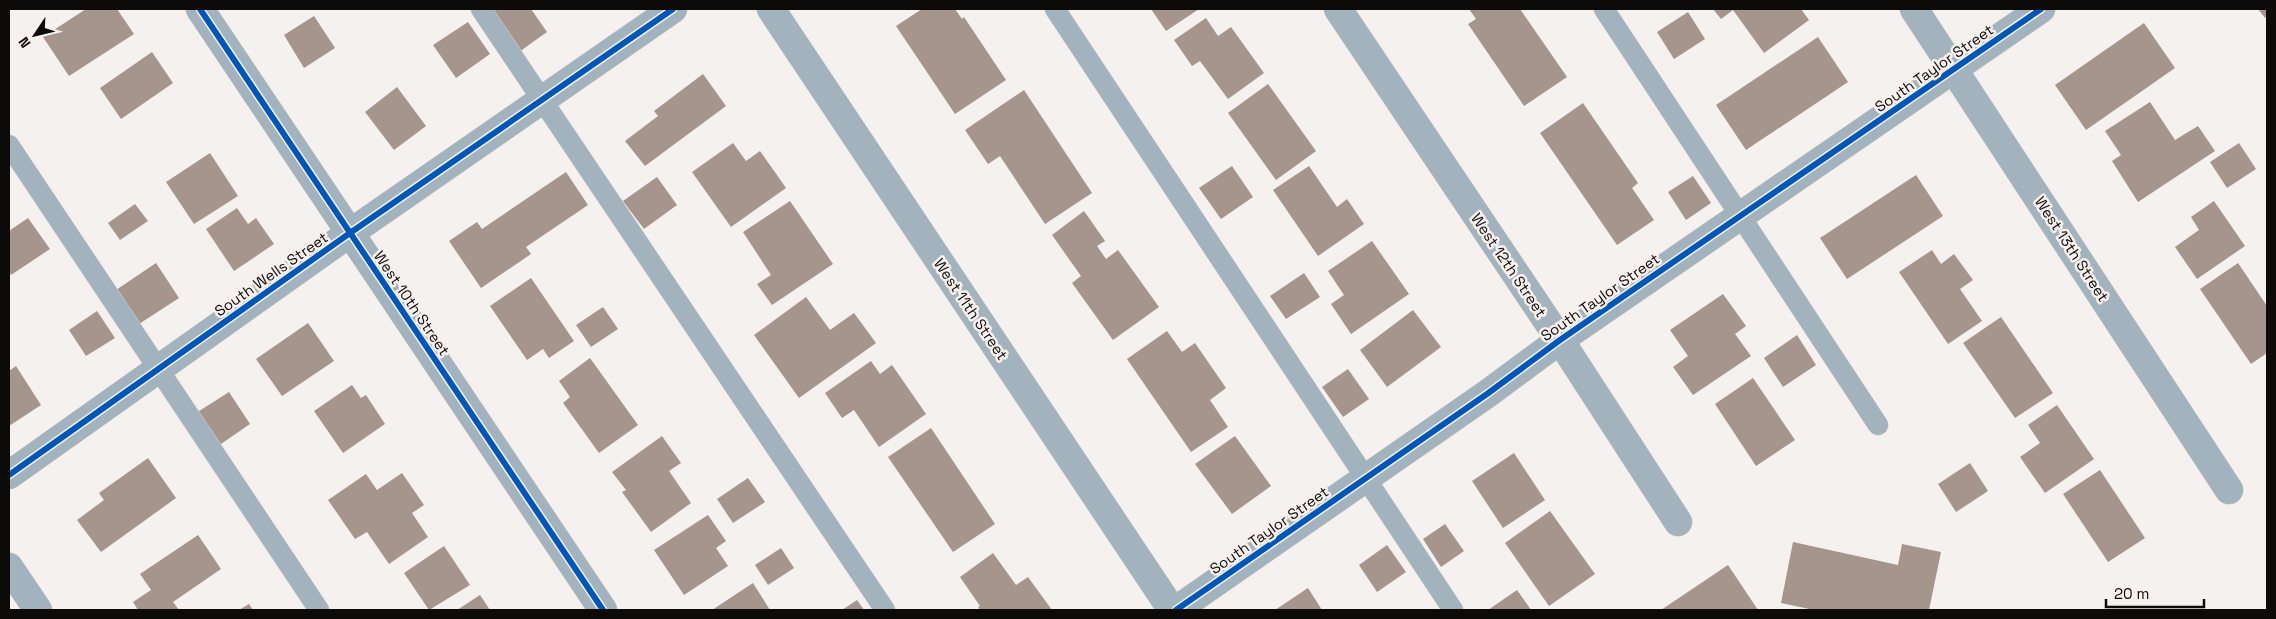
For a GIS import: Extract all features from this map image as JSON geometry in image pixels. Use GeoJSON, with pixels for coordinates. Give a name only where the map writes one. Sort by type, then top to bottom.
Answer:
{"type":"FeatureCollection","features":[{"type":"Feature","properties":{"kind":"street","name":"West 10th Street"},"geometry":{"type":"LineString","coordinates":[[200,9],[603,610]]}},
{"type":"Feature","properties":{"kind":"street","name":"South Wells Street"},"geometry":{"type":"LineString","coordinates":[[9,475],[350,233],[673,9]]}},
{"type":"Feature","properties":{"kind":"street","name":"West 11th Street"},"geometry":{"type":"LineString","coordinates":[[771,9],[1172,610]]}},
{"type":"Feature","properties":{"kind":"street","name":"West 12th Street"},"geometry":{"type":"LineString","coordinates":[[1338,9],[1560,340],[1678,522]]}},
{"type":"Feature","properties":{"kind":"street","name":"West 13th Street"},"geometry":{"type":"LineString","coordinates":[[1914,9],[2229,490]]}},
{"type":"Feature","properties":{"kind":"street","name":"South Taylor Street"},"geometry":{"type":"LineString","coordinates":[[1176,610],[1560,340],[2041,9]]}},
{"type":"Feature","properties":{"kind":"street"},"geometry":{"type":"LineString","coordinates":[[9,567],[38,610]]}},
{"type":"Feature","properties":{"kind":"lane"},"geometry":{"type":"LineString","coordinates":[[481,9],[885,610]]}},
{"type":"Feature","properties":{"kind":"lane"},"geometry":{"type":"LineString","coordinates":[[1055,9],[1452,610]]}},
{"type":"Feature","properties":{"kind":"lane"},"geometry":{"type":"LineString","coordinates":[[1604,9],[1742,215],[1878,425]]}},
{"type":"Feature","properties":{"kind":"lane"},"geometry":{"type":"LineString","coordinates":[[9,145],[319,610]]}},
{"type":"Feature","properties":{"kind":"building"},"geometry":{"type":"Polygon","coordinates":[[[86,9],[117,9],[134,34],[69,76],[43,37],[86,9]]]}},
{"type":"Feature","properties":{"kind":"building"},"geometry":{"type":"Polygon","coordinates":[[[489,9],[531,9],[547,32],[519,52],[489,9]]]}},
{"type":"Feature","properties":{"kind":"building"},"geometry":{"type":"Polygon","coordinates":[[[922,9],[955,9],[962,19],[964,17],[1006,80],[955,114],[896,26],[922,9]]]}},
{"type":"Feature","properties":{"kind":"building"},"geometry":{"type":"Polygon","coordinates":[[[1151,9],[1199,9],[1166,31],[1151,9]]]}},
{"type":"Feature","properties":{"kind":"building"},"geometry":{"type":"Polygon","coordinates":[[[1469,9],[1520,9],[1567,77],[1524,106],[1468,24],[1476,19],[1469,9]]]}},
{"type":"Feature","properties":{"kind":"building"},"geometry":{"type":"Polygon","coordinates":[[[1713,9],[1801,9],[1809,20],[1764,53],[1733,10],[1721,19],[1713,9]]]}},
{"type":"Feature","properties":{"kind":"building"},"geometry":{"type":"Polygon","coordinates":[[[2258,9],[2267,9],[2267,16],[2265,18],[2258,9]]]}},
{"type":"Feature","properties":{"kind":"building"},"geometry":{"type":"Polygon","coordinates":[[[1688,12],[1705,39],[1674,59],[1657,32],[1688,12]]]}},
{"type":"Feature","properties":{"kind":"building"},"geometry":{"type":"Polygon","coordinates":[[[314,16],[335,48],[304,68],[284,35],[314,16]]]}},
{"type":"Feature","properties":{"kind":"building"},"geometry":{"type":"Polygon","coordinates":[[[1206,18],[1218,36],[1231,27],[1264,73],[1228,99],[1200,61],[1192,66],[1174,40],[1206,18]]]}},
{"type":"Feature","properties":{"kind":"building"},"geometry":{"type":"Polygon","coordinates":[[[468,22],[490,54],[456,78],[433,45],[468,22]]]}},
{"type":"Feature","properties":{"kind":"building"},"geometry":{"type":"Polygon","coordinates":[[[2144,23],[2175,68],[2086,130],[2055,85],[2144,23]]]}},
{"type":"Feature","properties":{"kind":"building"},"geometry":{"type":"Polygon","coordinates":[[[1818,37],[1848,82],[1746,150],[1716,105],[1818,37]]]}},
{"type":"Feature","properties":{"kind":"building"},"geometry":{"type":"Polygon","coordinates":[[[152,52],[173,83],[121,119],[100,88],[152,52]]]}},
{"type":"Feature","properties":{"kind":"building"},"geometry":{"type":"Polygon","coordinates":[[[703,74],[726,106],[645,166],[625,141],[658,116],[654,111],[703,74]]]}},
{"type":"Feature","properties":{"kind":"building"},"geometry":{"type":"Polygon","coordinates":[[[1268,84],[1316,151],[1276,180],[1228,113],[1268,84]]]}},
{"type":"Feature","properties":{"kind":"building"},"geometry":{"type":"Polygon","coordinates":[[[397,87],[426,126],[394,150],[365,112],[397,87]]]}},
{"type":"Feature","properties":{"kind":"building"},"geometry":{"type":"Polygon","coordinates":[[[1024,90],[1092,193],[1045,224],[1000,156],[988,164],[965,130],[1024,90]]]}},
{"type":"Feature","properties":{"kind":"building"},"geometry":{"type":"Polygon","coordinates":[[[2150,102],[2175,140],[2198,126],[2215,151],[2138,202],[2112,161],[2121,155],[2105,131],[2150,102]]]}},
{"type":"Feature","properties":{"kind":"building"},"geometry":{"type":"Polygon","coordinates":[[[1583,103],[1638,183],[1632,188],[1654,220],[1617,245],[1540,133],[1583,103]]]}},
{"type":"Feature","properties":{"kind":"building"},"geometry":{"type":"Polygon","coordinates":[[[733,143],[746,161],[760,151],[786,188],[731,227],[692,172],[733,143]]]}},
{"type":"Feature","properties":{"kind":"building"},"geometry":{"type":"Polygon","coordinates":[[[2239,143],[2256,169],[2227,188],[2210,162],[2239,143]]]}},
{"type":"Feature","properties":{"kind":"building"},"geometry":{"type":"Polygon","coordinates":[[[210,153],[238,196],[194,224],[166,182],[210,153]]]}},
{"type":"Feature","properties":{"kind":"building"},"geometry":{"type":"Polygon","coordinates":[[[1232,166],[1253,197],[1221,219],[1199,188],[1232,166]]]}},
{"type":"Feature","properties":{"kind":"building"},"geometry":{"type":"Polygon","coordinates":[[[1309,166],[1337,207],[1347,199],[1364,224],[1318,256],[1273,190],[1309,166]]]}},
{"type":"Feature","properties":{"kind":"building"},"geometry":{"type":"Polygon","coordinates":[[[566,172],[588,205],[526,247],[531,254],[481,288],[449,241],[477,222],[482,229],[566,172]]]}},
{"type":"Feature","properties":{"kind":"building"},"geometry":{"type":"Polygon","coordinates":[[[1916,175],[1943,216],[1847,279],[1820,238],[1916,175]]]}},
{"type":"Feature","properties":{"kind":"building"},"geometry":{"type":"Polygon","coordinates":[[[1693,176],[1711,203],[1686,220],[1668,192],[1693,176]]]}},
{"type":"Feature","properties":{"kind":"building"},"geometry":{"type":"Polygon","coordinates":[[[657,177],[677,205],[644,229],[623,201],[657,177]]]}},
{"type":"Feature","properties":{"kind":"building"},"geometry":{"type":"Polygon","coordinates":[[[790,201],[833,264],[772,305],[757,284],[771,275],[743,232],[790,201]]]}},
{"type":"Feature","properties":{"kind":"building"},"geometry":{"type":"Polygon","coordinates":[[[2214,201],[2245,246],[2197,279],[2175,247],[2199,230],[2191,217],[2214,201]]]}},
{"type":"Feature","properties":{"kind":"building"},"geometry":{"type":"Polygon","coordinates":[[[135,204],[148,221],[120,240],[108,223],[135,204]]]}},
{"type":"Feature","properties":{"kind":"building"},"geometry":{"type":"Polygon","coordinates":[[[237,208],[248,224],[256,218],[274,244],[234,271],[206,229],[237,208]]]}},
{"type":"Feature","properties":{"kind":"building"},"geometry":{"type":"Polygon","coordinates":[[[1084,211],[1105,241],[1097,246],[1106,259],[1118,250],[1159,307],[1113,340],[1072,283],[1081,276],[1052,235],[1084,211]]]}},
{"type":"Feature","properties":{"kind":"building"},"geometry":{"type":"Polygon","coordinates":[[[28,218],[50,249],[11,275],[9,271],[9,231],[28,218]]]}},
{"type":"Feature","properties":{"kind":"building"},"geometry":{"type":"Polygon","coordinates":[[[1372,241],[1409,294],[1351,334],[1331,304],[1344,295],[1328,271],[1372,241]]]}},
{"type":"Feature","properties":{"kind":"building"},"geometry":{"type":"Polygon","coordinates":[[[1932,250],[1941,264],[1954,254],[1973,280],[1960,289],[1982,321],[1948,344],[1899,272],[1932,250]]]}},
{"type":"Feature","properties":{"kind":"building"},"geometry":{"type":"Polygon","coordinates":[[[156,263],[179,298],[139,324],[116,290],[156,263]]]}},
{"type":"Feature","properties":{"kind":"building"},"geometry":{"type":"Polygon","coordinates":[[[2238,263],[2267,306],[2267,353],[2251,364],[2200,289],[2238,263]]]}},
{"type":"Feature","properties":{"kind":"building"},"geometry":{"type":"Polygon","coordinates":[[[1304,273],[1320,297],[1286,319],[1270,296],[1304,273]]]}},
{"type":"Feature","properties":{"kind":"building"},"geometry":{"type":"Polygon","coordinates":[[[531,278],[574,341],[549,358],[543,349],[527,360],[490,306],[531,278]]]}},
{"type":"Feature","properties":{"kind":"building"},"geometry":{"type":"Polygon","coordinates":[[[1723,294],[1746,326],[1735,334],[1751,356],[1693,395],[1673,367],[1688,356],[1670,330],[1723,294]]]}},
{"type":"Feature","properties":{"kind":"building"},"geometry":{"type":"Polygon","coordinates":[[[806,297],[830,330],[854,313],[876,343],[799,398],[754,335],[806,297]]]}},
{"type":"Feature","properties":{"kind":"building"},"geometry":{"type":"Polygon","coordinates":[[[603,307],[618,329],[591,347],[576,325],[603,307]]]}},
{"type":"Feature","properties":{"kind":"building"},"geometry":{"type":"Polygon","coordinates":[[[1413,310],[1441,347],[1387,387],[1360,350],[1413,310]]]}},
{"type":"Feature","properties":{"kind":"building"},"geometry":{"type":"Polygon","coordinates":[[[97,311],[115,338],[86,356],[69,330],[97,311]]]}},
{"type":"Feature","properties":{"kind":"building"},"geometry":{"type":"Polygon","coordinates":[[[2001,317],[2053,393],[2015,418],[1963,343],[2001,317]]]}},
{"type":"Feature","properties":{"kind":"building"},"geometry":{"type":"Polygon","coordinates":[[[308,323],[334,361],[282,396],[256,359],[308,323]]]}},
{"type":"Feature","properties":{"kind":"building"},"geometry":{"type":"Polygon","coordinates":[[[1167,331],[1182,352],[1195,343],[1226,388],[1210,400],[1228,427],[1191,452],[1127,359],[1167,331]]]}},
{"type":"Feature","properties":{"kind":"building"},"geometry":{"type":"Polygon","coordinates":[[[1797,335],[1816,365],[1783,387],[1764,358],[1797,335]]]}},
{"type":"Feature","properties":{"kind":"building"},"geometry":{"type":"Polygon","coordinates":[[[590,358],[638,425],[599,453],[563,403],[570,397],[559,381],[590,358]]]}},
{"type":"Feature","properties":{"kind":"building"},"geometry":{"type":"Polygon","coordinates":[[[871,361],[880,374],[892,365],[926,414],[879,447],[854,410],[842,418],[825,393],[871,361]]]}},
{"type":"Feature","properties":{"kind":"building"},"geometry":{"type":"Polygon","coordinates":[[[16,366],[41,405],[9,426],[9,371],[16,366]]]}},
{"type":"Feature","properties":{"kind":"building"},"geometry":{"type":"Polygon","coordinates":[[[1348,369],[1369,399],[1343,417],[1322,387],[1348,369]]]}},
{"type":"Feature","properties":{"kind":"building"},"geometry":{"type":"Polygon","coordinates":[[[1753,378],[1795,440],[1756,466],[1715,404],[1753,378]]]}},
{"type":"Feature","properties":{"kind":"building"},"geometry":{"type":"Polygon","coordinates":[[[352,385],[361,398],[366,395],[385,424],[343,453],[314,411],[352,385]]]}},
{"type":"Feature","properties":{"kind":"building"},"geometry":{"type":"Polygon","coordinates":[[[229,392],[250,424],[218,446],[196,413],[229,392]]]}},
{"type":"Feature","properties":{"kind":"building"},"geometry":{"type":"Polygon","coordinates":[[[2057,405],[2094,459],[2045,493],[2020,457],[2040,443],[2028,425],[2057,405]]]}},
{"type":"Feature","properties":{"kind":"building"},"geometry":{"type":"Polygon","coordinates":[[[931,428],[995,524],[953,552],[888,457],[931,428]]]}},
{"type":"Feature","properties":{"kind":"building"},"geometry":{"type":"Polygon","coordinates":[[[662,436],[681,463],[669,471],[691,503],[651,532],[622,492],[626,490],[612,472],[662,436]]]}},
{"type":"Feature","properties":{"kind":"building"},"geometry":{"type":"Polygon","coordinates":[[[1235,436],[1271,486],[1232,514],[1195,464],[1235,436]]]}},
{"type":"Feature","properties":{"kind":"building"},"geometry":{"type":"Polygon","coordinates":[[[1514,453],[1545,500],[1503,528],[1472,481],[1514,453]]]}},
{"type":"Feature","properties":{"kind":"building"},"geometry":{"type":"Polygon","coordinates":[[[148,458],[176,498],[101,552],[77,520],[104,500],[99,493],[148,458]]]}},
{"type":"Feature","properties":{"kind":"building"},"geometry":{"type":"Polygon","coordinates":[[[1970,463],[1988,491],[1956,512],[1938,484],[1970,463]]]}},
{"type":"Feature","properties":{"kind":"building"},"geometry":{"type":"Polygon","coordinates":[[[2100,470],[2145,538],[2108,562],[2063,494],[2100,470]]]}},
{"type":"Feature","properties":{"kind":"building"},"geometry":{"type":"Polygon","coordinates":[[[402,473],[424,505],[412,513],[428,537],[389,564],[367,532],[355,539],[328,500],[366,474],[377,490],[402,473]]]}},
{"type":"Feature","properties":{"kind":"building"},"geometry":{"type":"Polygon","coordinates":[[[748,478],[765,502],[733,523],[717,499],[748,478]]]}},
{"type":"Feature","properties":{"kind":"building"},"geometry":{"type":"Polygon","coordinates":[[[1550,511],[1595,574],[1549,606],[1505,543],[1550,511]]]}},
{"type":"Feature","properties":{"kind":"building"},"geometry":{"type":"Polygon","coordinates":[[[708,515],[726,541],[716,548],[728,566],[684,595],[654,550],[708,515]]]}},
{"type":"Feature","properties":{"kind":"building"},"geometry":{"type":"Polygon","coordinates":[[[1445,524],[1464,551],[1441,567],[1423,539],[1445,524]]]}},
{"type":"Feature","properties":{"kind":"building"},"geometry":{"type":"Polygon","coordinates":[[[198,535],[221,569],[173,602],[179,610],[138,610],[133,602],[151,590],[140,574],[198,535]]]}},
{"type":"Feature","properties":{"kind":"building"},"geometry":{"type":"Polygon","coordinates":[[[1793,542],[1898,565],[1902,544],[1941,552],[1929,610],[1814,610],[1781,603],[1793,542]]]}},
{"type":"Feature","properties":{"kind":"building"},"geometry":{"type":"Polygon","coordinates":[[[1387,545],[1406,572],[1377,592],[1359,565],[1387,545]]]}},
{"type":"Feature","properties":{"kind":"building"},"geometry":{"type":"Polygon","coordinates":[[[444,546],[470,585],[429,610],[404,573],[444,546]]]}},
{"type":"Feature","properties":{"kind":"building"},"geometry":{"type":"Polygon","coordinates":[[[781,548],[794,568],[768,585],[755,565],[781,548]]]}},
{"type":"Feature","properties":{"kind":"building"},"geometry":{"type":"Polygon","coordinates":[[[993,553],[1016,585],[1028,577],[1052,610],[980,610],[978,607],[980,606],[960,577],[993,553]]]}},
{"type":"Feature","properties":{"kind":"building"},"geometry":{"type":"Polygon","coordinates":[[[1728,565],[1758,610],[1661,610],[1728,565]]]}},
{"type":"Feature","properties":{"kind":"building"},"geometry":{"type":"Polygon","coordinates":[[[753,583],[770,610],[712,610],[753,583]]]}},
{"type":"Feature","properties":{"kind":"building"},"geometry":{"type":"Polygon","coordinates":[[[1308,588],[1322,610],[1275,610],[1308,588]]]}},
{"type":"Feature","properties":{"kind":"building"},"geometry":{"type":"Polygon","coordinates":[[[1517,590],[1531,610],[1488,610],[1517,590]]]}},
{"type":"Feature","properties":{"kind":"building"},"geometry":{"type":"Polygon","coordinates":[[[480,595],[490,610],[457,610],[480,595]]]}},
{"type":"Feature","properties":{"kind":"building"},"geometry":{"type":"Polygon","coordinates":[[[857,600],[864,610],[842,610],[857,600]]]}},
{"type":"Feature","properties":{"kind":"building"},"geometry":{"type":"Polygon","coordinates":[[[249,604],[253,610],[239,610],[249,604]]]}},
{"type":"Feature","properties":{"kind":"cycle path"},"geometry":{"type":"LineString","coordinates":[[200,9],[603,610]]}},
{"type":"Feature","properties":{"kind":"cycle path"},"geometry":{"type":"LineString","coordinates":[[9,475],[350,233],[673,9]]}},
{"type":"Feature","properties":{"kind":"cycle path"},"geometry":{"type":"LineString","coordinates":[[1176,610],[1487,394],[1560,340],[2041,9]]}}]}
